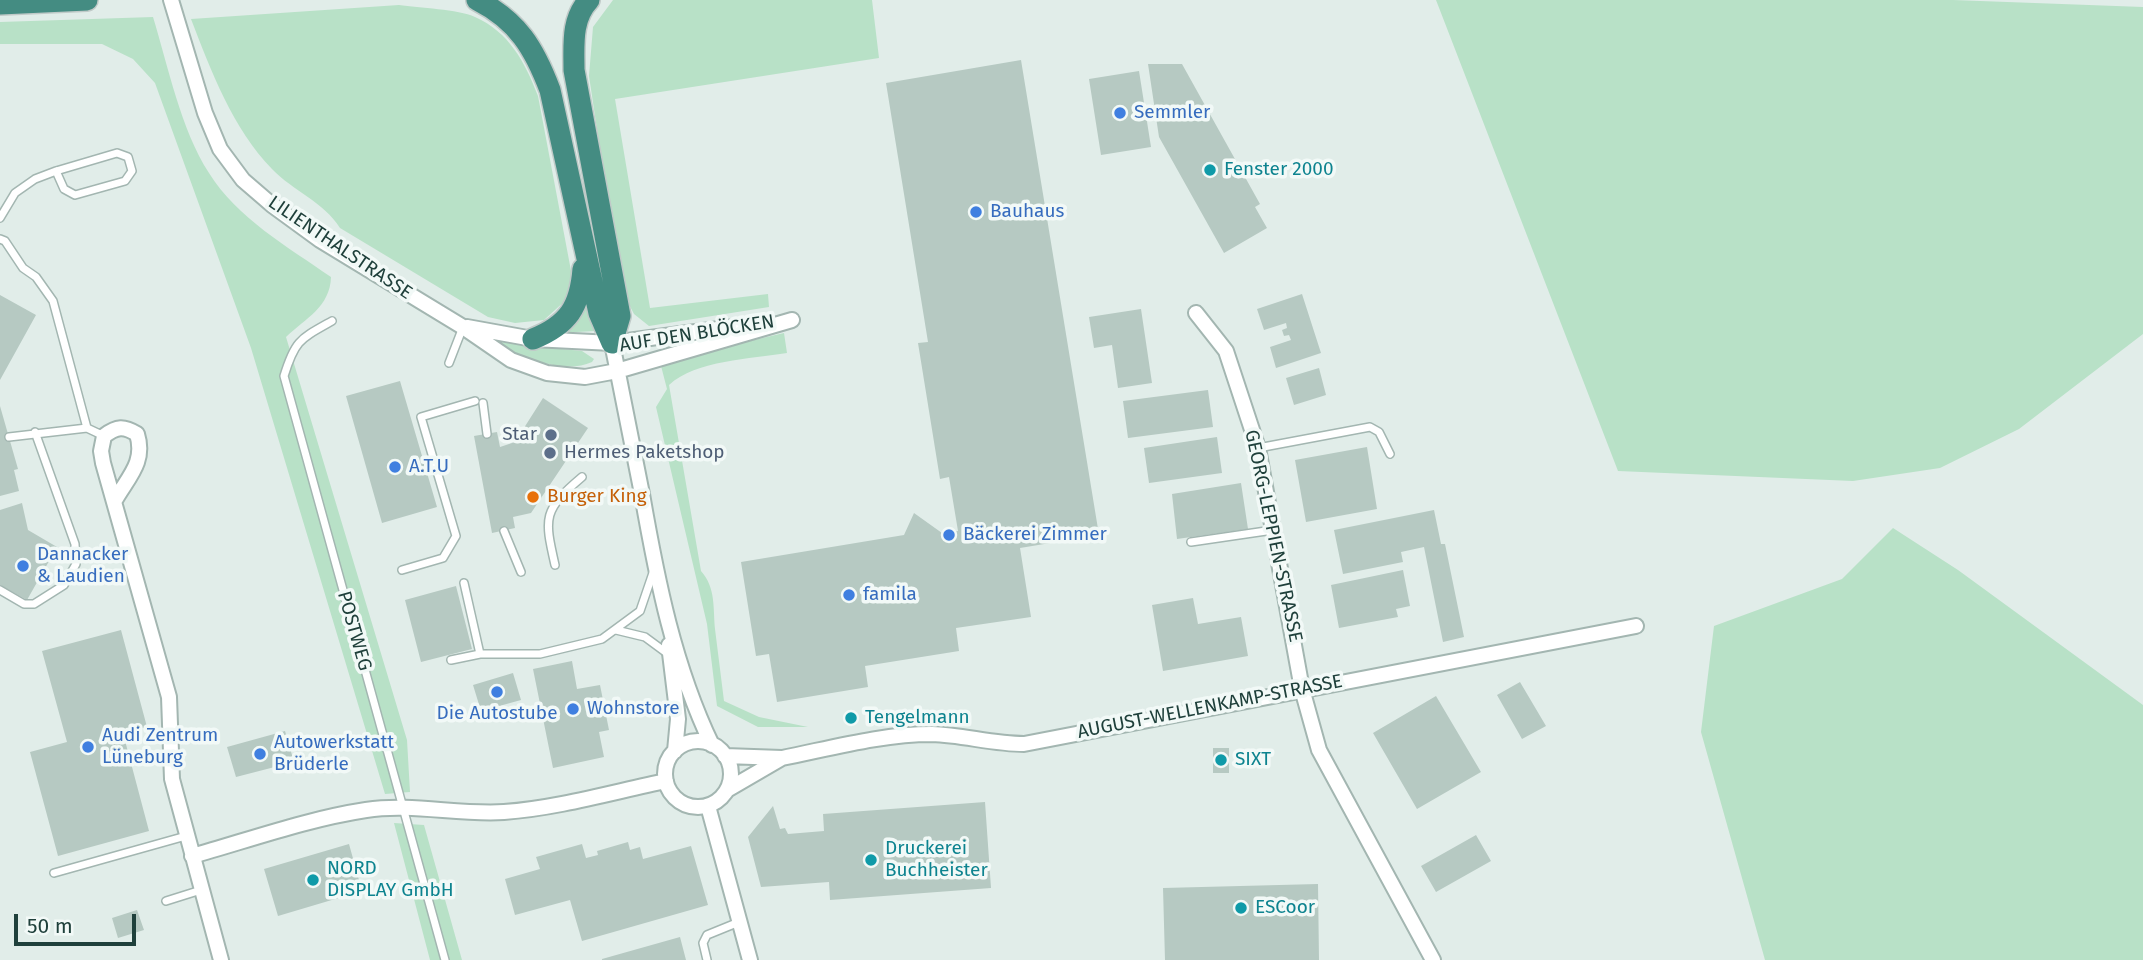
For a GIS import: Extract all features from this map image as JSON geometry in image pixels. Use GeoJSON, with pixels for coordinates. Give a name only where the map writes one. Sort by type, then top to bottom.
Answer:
{"type":"FeatureCollection","features":[{"type":"Feature","properties":{"kind":"highway"},"geometry":{"type":"LineString","coordinates":[[0,4],[87,0]]}},
{"type":"Feature","properties":{"kind":"highway"},"geometry":{"type":"LineString","coordinates":[[477,0],[503,16],[523,36],[538,60],[550,90],[599,313],[612,343]]}},
{"type":"Feature","properties":{"kind":"highway"},"geometry":{"type":"LineString","coordinates":[[589,0],[582,8],[574,33],[575,70],[620,316],[612,343]]}},
{"type":"Feature","properties":{"kind":"highway"},"geometry":{"type":"LineString","coordinates":[[533,339],[563,323],[571,312],[579,298],[586,257]]}},
{"type":"Feature","properties":{"kind":"street","name":"LILIENTHALSTRASSE"},"geometry":{"type":"LineString","coordinates":[[171,0],[205,113],[220,149],[243,180],[272,205],[320,240],[463,327],[511,360],[547,373],[585,377],[617,372]]}},
{"type":"Feature","properties":{"kind":"street","name":"GEORG-LEPPIEN-STRASSE"},"geometry":{"type":"LineString","coordinates":[[1196,313],[1226,351],[1258,448],[1302,688],[1319,750],[1433,960]]}},
{"type":"Feature","properties":{"kind":"street","name":"AUF DEN BLÖCKEN"},"geometry":{"type":"LineString","coordinates":[[617,372],[792,320],[612,343],[617,372],[655,570],[665,610],[698,715],[712,745],[725,756]]}},
{"type":"Feature","properties":{"kind":"street","name":"LILIENTHALSTRASSE"},"geometry":{"type":"LineString","coordinates":[[463,327],[533,339],[612,343]]}},
{"type":"Feature","properties":{"kind":"street"},"geometry":{"type":"LineString","coordinates":[[114,502],[138,464],[141,447],[137,434],[125,427],[114,429],[104,436],[103,463],[114,502],[169,697],[172,779],[221,960]]}},
{"type":"Feature","properties":{"kind":"street","name":"AUF DEN BLÖCKEN"},"geometry":{"type":"LineString","coordinates":[[665,610],[678,719],[675,751],[668,760],[666,781]]}},
{"type":"Feature","properties":{"kind":"street","name":"AUGUST-WELLENKAMP-STRASSE"},"geometry":{"type":"LineString","coordinates":[[725,756],[782,758],[909,735],[936,734],[1004,744],[1024,744],[1302,688],[1636,626]]}},
{"type":"Feature","properties":{"kind":"street"},"geometry":{"type":"LineString","coordinates":[[675,751],[692,742],[712,745]]}},
{"type":"Feature","properties":{"kind":"street"},"geometry":{"type":"LineString","coordinates":[[192,856],[324,818],[367,810],[404,807],[503,812],[666,781],[677,800],[686,805],[708,806],[723,797],[731,779],[725,756]]}},
{"type":"Feature","properties":{"kind":"street","name":"AUGUST-WELLENKAMP-STRASSE"},"geometry":{"type":"LineString","coordinates":[[727,790],[782,758]]}},
{"type":"Feature","properties":{"kind":"street"},"geometry":{"type":"LineString","coordinates":[[708,806],[750,960]]}},
{"type":"Feature","properties":{"kind":"lane"},"geometry":{"type":"LineString","coordinates":[[0,218],[7,203],[21,187],[56,171],[117,153],[128,157],[132,172],[125,181],[75,195],[65,189],[56,171]]}},
{"type":"Feature","properties":{"kind":"lane"},"geometry":{"type":"LineString","coordinates":[[0,239],[5,241],[23,268],[36,277],[54,302],[87,428]]}},
{"type":"Feature","properties":{"kind":"lane","name":"POSTWEG"},"geometry":{"type":"LineString","coordinates":[[332,321],[300,339],[291,354],[284,376],[446,960]]}},
{"type":"Feature","properties":{"kind":"lane"},"geometry":{"type":"LineString","coordinates":[[449,363],[463,327]]}},
{"type":"Feature","properties":{"kind":"lane"},"geometry":{"type":"LineString","coordinates":[[402,570],[443,558],[456,536],[421,417],[479,402],[486,433]]}},
{"type":"Feature","properties":{"kind":"lane"},"geometry":{"type":"LineString","coordinates":[[1258,448],[1370,427],[1379,432],[1390,454]]}},
{"type":"Feature","properties":{"kind":"lane"},"geometry":{"type":"LineString","coordinates":[[9,437],[34,432],[87,428],[104,436]]}},
{"type":"Feature","properties":{"kind":"lane"},"geometry":{"type":"LineString","coordinates":[[0,590],[24,604],[34,604],[64,585],[76,564],[75,544],[34,432]]}},
{"type":"Feature","properties":{"kind":"lane"},"geometry":{"type":"LineString","coordinates":[[555,565],[547,529],[549,512],[559,497],[582,477]]}},
{"type":"Feature","properties":{"kind":"lane"},"geometry":{"type":"LineString","coordinates":[[1191,542],[1274,530]]}},
{"type":"Feature","properties":{"kind":"lane"},"geometry":{"type":"LineString","coordinates":[[504,531],[521,572]]}},
{"type":"Feature","properties":{"kind":"lane"},"geometry":{"type":"LineString","coordinates":[[451,660],[480,653],[540,654],[602,639],[640,611],[655,570]]}},
{"type":"Feature","properties":{"kind":"lane"},"geometry":{"type":"LineString","coordinates":[[464,583],[480,653]]}},
{"type":"Feature","properties":{"kind":"lane"},"geometry":{"type":"LineString","coordinates":[[616,630],[645,637],[670,657]]}},
{"type":"Feature","properties":{"kind":"lane"},"geometry":{"type":"LineString","coordinates":[[54,873],[186,836]]}},
{"type":"Feature","properties":{"kind":"lane"},"geometry":{"type":"LineString","coordinates":[[166,901],[201,890]]}},
{"type":"Feature","properties":{"kind":"lane"},"geometry":{"type":"LineString","coordinates":[[707,960],[703,943],[706,935],[740,921]]}},
{"type":"Feature","properties":{"kind":"green space"},"geometry":{"type":"Polygon","coordinates":[[[613,0],[872,0],[879,58],[615,99],[650,308],[768,294],[769,307],[649,326],[634,314],[621,289],[589,76],[593,27],[613,0]]]}},
{"type":"Feature","properties":{"kind":"green space"},"geometry":{"type":"Polygon","coordinates":[[[1436,0],[1953,0],[2143,7],[2143,334],[2019,429],[1940,468],[1853,481],[1618,471],[1436,0]]]}},
{"type":"Feature","properties":{"kind":"green space"},"geometry":{"type":"Polygon","coordinates":[[[399,5],[449,10],[468,14],[487,23],[514,49],[527,71],[538,96],[572,276],[566,300],[544,320],[515,323],[488,317],[340,228],[326,211],[289,184],[258,153],[235,118],[215,79],[191,19],[399,5]]]}},
{"type":"Feature","properties":{"kind":"green space"},"geometry":{"type":"Polygon","coordinates":[[[153,17],[183,118],[209,173],[249,218],[331,277],[330,287],[322,304],[286,337],[407,740],[410,792],[385,794],[251,348],[155,83],[133,59],[102,44],[0,44],[0,22],[153,17]]]}},
{"type":"Feature","properties":{"kind":"green space"},"geometry":{"type":"Polygon","coordinates":[[[587,296],[595,331],[559,333],[587,296]]]}},
{"type":"Feature","properties":{"kind":"green space"},"geometry":{"type":"Polygon","coordinates":[[[784,333],[787,353],[709,365],[680,377],[669,385],[701,571],[713,598],[724,701],[759,717],[808,727],[758,727],[717,706],[707,624],[656,407],[667,389],[660,362],[784,333]]]}},
{"type":"Feature","properties":{"kind":"green space"},"geometry":{"type":"Polygon","coordinates":[[[483,336],[531,346],[582,351],[594,359],[579,366],[551,365],[521,355],[483,336]]]}},
{"type":"Feature","properties":{"kind":"green space"},"geometry":{"type":"Polygon","coordinates":[[[1893,528],[1958,570],[2143,705],[2143,960],[1765,960],[1701,732],[1714,626],[1842,579],[1893,528]]]}},
{"type":"Feature","properties":{"kind":"green space"},"geometry":{"type":"Polygon","coordinates":[[[394,823],[424,825],[462,960],[430,960],[394,823]]]}},
{"type":"Feature","properties":{"kind":"building","name":"Bauhaus"},"geometry":{"type":"Polygon","coordinates":[[[1021,60],[1099,535],[1020,548],[1031,617],[956,628],[959,651],[865,666],[868,687],[777,702],[769,654],[756,656],[741,562],[904,535],[914,513],[942,533],[958,531],[949,477],[940,479],[918,343],[928,342],[886,83],[1021,60]]]}},
{"type":"Feature","properties":{"kind":"building","name":"Fenster 2000"},"geometry":{"type":"Polygon","coordinates":[[[1148,64],[1182,64],[1260,204],[1255,207],[1267,228],[1224,253],[1159,137],[1148,64]]]}},
{"type":"Feature","properties":{"kind":"building","name":"Semmler"},"geometry":{"type":"Polygon","coordinates":[[[1139,71],[1151,147],[1101,155],[1089,79],[1139,71]]]}},
{"type":"Feature","properties":{"kind":"building"},"geometry":{"type":"Polygon","coordinates":[[[1302,294],[1321,353],[1276,368],[1270,347],[1291,340],[1289,335],[1284,336],[1282,330],[1287,328],[1286,323],[1264,330],[1257,309],[1302,294]]]}},
{"type":"Feature","properties":{"kind":"building"},"geometry":{"type":"Polygon","coordinates":[[[0,295],[36,315],[0,380],[0,295]]]}},
{"type":"Feature","properties":{"kind":"building"},"geometry":{"type":"Polygon","coordinates":[[[1141,309],[1152,383],[1118,388],[1112,345],[1094,348],[1089,317],[1141,309]]]}},
{"type":"Feature","properties":{"kind":"building"},"geometry":{"type":"Polygon","coordinates":[[[1319,368],[1326,395],[1294,405],[1286,378],[1319,368]]]}},
{"type":"Feature","properties":{"kind":"building","name":"A.T.U"},"geometry":{"type":"Polygon","coordinates":[[[400,381],[437,507],[382,523],[346,396],[400,381]]]}},
{"type":"Feature","properties":{"kind":"building"},"geometry":{"type":"Polygon","coordinates":[[[1208,390],[1213,427],[1128,438],[1123,401],[1208,390]]]}},
{"type":"Feature","properties":{"kind":"building"},"geometry":{"type":"Polygon","coordinates":[[[543,398],[588,428],[531,513],[513,517],[515,528],[492,533],[474,436],[497,432],[500,447],[515,442],[543,398]]]}},
{"type":"Feature","properties":{"kind":"building","name":"Dannacker & Laudien"},"geometry":{"type":"Polygon","coordinates":[[[0,406],[18,469],[14,470],[19,491],[0,496],[0,406]]]}},
{"type":"Feature","properties":{"kind":"building"},"geometry":{"type":"Polygon","coordinates":[[[1217,437],[1222,473],[1149,483],[1144,448],[1217,437]]]}},
{"type":"Feature","properties":{"kind":"building"},"geometry":{"type":"Polygon","coordinates":[[[1367,447],[1377,509],[1306,522],[1295,460],[1367,447]]]}},
{"type":"Feature","properties":{"kind":"building"},"geometry":{"type":"Polygon","coordinates":[[[1241,483],[1248,529],[1177,539],[1172,494],[1241,483]]]}},
{"type":"Feature","properties":{"kind":"building","name":"Dannacker & Laudien"},"geometry":{"type":"Polygon","coordinates":[[[22,503],[28,530],[57,547],[27,600],[0,585],[0,510],[22,503]]]}},
{"type":"Feature","properties":{"kind":"building"},"geometry":{"type":"Polygon","coordinates":[[[1434,510],[1441,544],[1445,544],[1464,637],[1443,642],[1424,547],[1401,552],[1403,562],[1343,574],[1334,530],[1434,510]]]}},
{"type":"Feature","properties":{"kind":"building"},"geometry":{"type":"Polygon","coordinates":[[[1403,570],[1410,606],[1396,609],[1398,617],[1339,628],[1331,585],[1403,570]]]}},
{"type":"Feature","properties":{"kind":"building"},"geometry":{"type":"Polygon","coordinates":[[[456,586],[472,649],[421,662],[405,600],[456,586]]]}},
{"type":"Feature","properties":{"kind":"building"},"geometry":{"type":"Polygon","coordinates":[[[1193,598],[1198,624],[1241,617],[1248,656],[1163,671],[1152,605],[1193,598]]]}},
{"type":"Feature","properties":{"kind":"building","name":"Audi Zentrum Lüneburg"},"geometry":{"type":"Polygon","coordinates":[[[121,630],[147,727],[123,733],[149,831],[58,856],[30,752],[67,742],[42,651],[121,630]]]}},
{"type":"Feature","properties":{"kind":"building","name":"Wohnstore"},"geometry":{"type":"Polygon","coordinates":[[[572,661],[577,689],[600,685],[609,730],[599,732],[604,757],[553,768],[533,669],[572,661]]]}},
{"type":"Feature","properties":{"kind":"building","name":"Die Autostube"},"geometry":{"type":"Polygon","coordinates":[[[513,673],[521,700],[481,711],[473,685],[513,673]]]}},
{"type":"Feature","properties":{"kind":"building"},"geometry":{"type":"Polygon","coordinates":[[[1520,682],[1546,726],[1522,739],[1497,695],[1520,682]]]}},
{"type":"Feature","properties":{"kind":"building"},"geometry":{"type":"Polygon","coordinates":[[[1436,696],[1481,772],[1417,809],[1373,733],[1436,696]]]}},
{"type":"Feature","properties":{"kind":"building","name":"Autowerkstatt Brüderle"},"geometry":{"type":"Polygon","coordinates":[[[285,731],[294,762],[236,777],[227,747],[285,731]]]}},
{"type":"Feature","properties":{"kind":"building","name":"SIXT"},"geometry":{"type":"Polygon","coordinates":[[[1213,748],[1229,748],[1229,773],[1213,773],[1213,748]]]}},
{"type":"Feature","properties":{"kind":"building","name":"Druckerei Buchheister"},"geometry":{"type":"Polygon","coordinates":[[[985,802],[991,888],[830,900],[829,882],[761,887],[748,837],[773,806],[780,829],[785,828],[788,834],[824,831],[823,814],[985,802]]]}},
{"type":"Feature","properties":{"kind":"building"},"geometry":{"type":"Polygon","coordinates":[[[1476,835],[1491,861],[1436,892],[1421,866],[1476,835]]]}},
{"type":"Feature","properties":{"kind":"building"},"geometry":{"type":"Polygon","coordinates":[[[628,842],[630,850],[640,847],[643,859],[691,846],[708,905],[582,941],[570,900],[515,915],[505,879],[540,869],[536,857],[582,844],[586,858],[598,855],[597,851],[628,842]]]}},
{"type":"Feature","properties":{"kind":"building","name":"NORD DISPLAY GmbH"},"geometry":{"type":"Polygon","coordinates":[[[349,844],[362,891],[278,916],[264,869],[349,844]]]}},
{"type":"Feature","properties":{"kind":"building","name":"ESCoor"},"geometry":{"type":"Polygon","coordinates":[[[1318,884],[1319,960],[1165,960],[1163,888],[1318,884]]]}},
{"type":"Feature","properties":{"kind":"building"},"geometry":{"type":"Polygon","coordinates":[[[137,910],[144,930],[118,938],[112,918],[137,910]]]}},
{"type":"Feature","properties":{"kind":"building"},"geometry":{"type":"Polygon","coordinates":[[[680,937],[686,960],[602,960],[602,959],[680,937]]]}},
{"type":"Feature","properties":{"kind":"place","name":"Semmler"},"geometry":{"type":"Point","coordinates":[1120,113]}},
{"type":"Feature","properties":{"kind":"place","name":"Fenster 2000"},"geometry":{"type":"Point","coordinates":[1210,170]}},
{"type":"Feature","properties":{"kind":"place","name":"Bauhaus"},"geometry":{"type":"Point","coordinates":[976,212]}},
{"type":"Feature","properties":{"kind":"place","name":"Star"},"geometry":{"type":"Point","coordinates":[551,435]}},
{"type":"Feature","properties":{"kind":"place","name":"Hermes Paketshop"},"geometry":{"type":"Point","coordinates":[550,453]}},
{"type":"Feature","properties":{"kind":"place","name":"A.T.U"},"geometry":{"type":"Point","coordinates":[395,467]}},
{"type":"Feature","properties":{"kind":"place","name":"Burger King"},"geometry":{"type":"Point","coordinates":[533,497]}},
{"type":"Feature","properties":{"kind":"place","name":"Bäckerei Zimmer"},"geometry":{"type":"Point","coordinates":[949,535]}},
{"type":"Feature","properties":{"kind":"place","name":"Dannacker & Laudien"},"geometry":{"type":"Point","coordinates":[23,566]}},
{"type":"Feature","properties":{"kind":"place","name":"famila"},"geometry":{"type":"Point","coordinates":[849,595]}},
{"type":"Feature","properties":{"kind":"place","name":"Die Autostube"},"geometry":{"type":"Point","coordinates":[497,692]}},
{"type":"Feature","properties":{"kind":"place","name":"Wohnstore"},"geometry":{"type":"Point","coordinates":[573,709]}},
{"type":"Feature","properties":{"kind":"place","name":"Tengelmann"},"geometry":{"type":"Point","coordinates":[851,718]}},
{"type":"Feature","properties":{"kind":"place","name":"Audi Zentrum Lüneburg"},"geometry":{"type":"Point","coordinates":[88,747]}},
{"type":"Feature","properties":{"kind":"place","name":"Autowerkstatt Brüderle"},"geometry":{"type":"Point","coordinates":[260,754]}},
{"type":"Feature","properties":{"kind":"place","name":"SIXT"},"geometry":{"type":"Point","coordinates":[1221,760]}},
{"type":"Feature","properties":{"kind":"place","name":"Druckerei Buchheister"},"geometry":{"type":"Point","coordinates":[871,860]}},
{"type":"Feature","properties":{"kind":"place","name":"NORD DISPLAY GmbH"},"geometry":{"type":"Point","coordinates":[313,880]}},
{"type":"Feature","properties":{"kind":"place","name":"ESCoor"},"geometry":{"type":"Point","coordinates":[1241,908]}}]}
